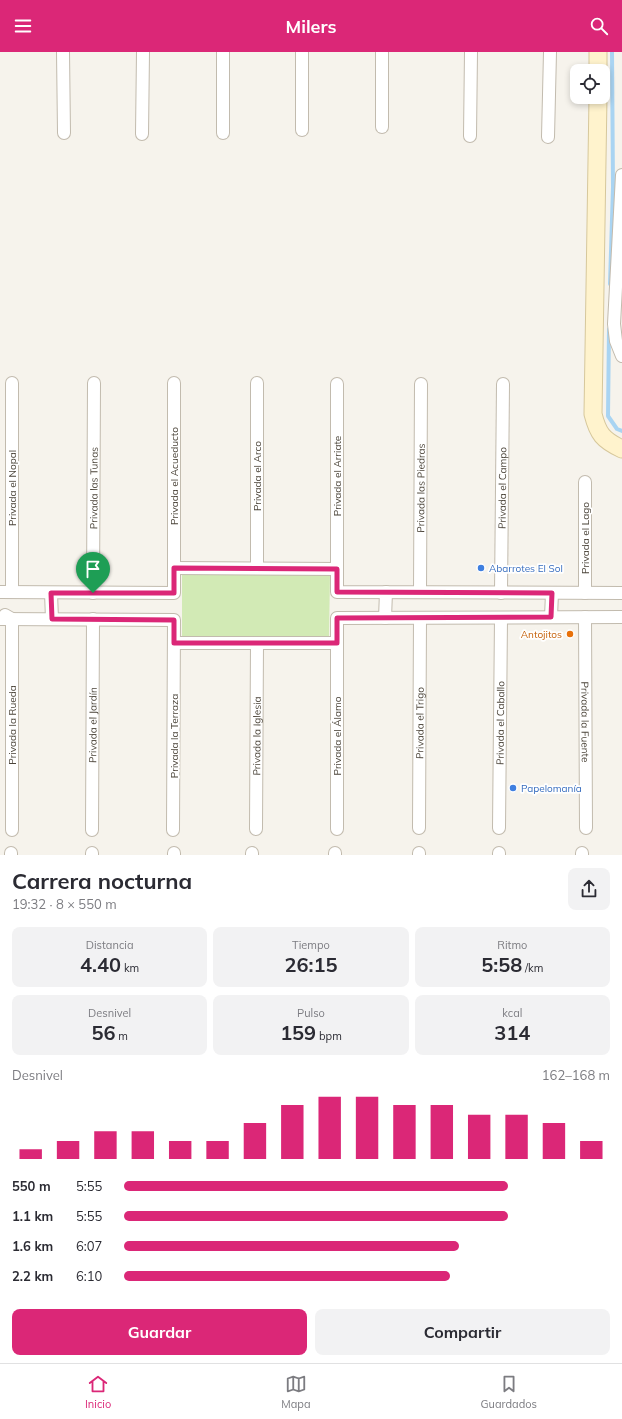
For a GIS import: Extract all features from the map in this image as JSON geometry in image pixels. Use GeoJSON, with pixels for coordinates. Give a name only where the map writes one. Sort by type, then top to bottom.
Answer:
{"type":"FeatureCollection","features":[{"type":"Feature","properties":{"kind":"street"},"geometry":{"type":"LineString","coordinates":[[63,52],[64,133]]}},
{"type":"Feature","properties":{"kind":"street"},"geometry":{"type":"LineString","coordinates":[[142,134],[143,52]]}},
{"type":"Feature","properties":{"kind":"street"},"geometry":{"type":"LineString","coordinates":[[223,52],[223,134]]}},
{"type":"Feature","properties":{"kind":"street"},"geometry":{"type":"LineString","coordinates":[[302,52],[302,130]]}},
{"type":"Feature","properties":{"kind":"street"},"geometry":{"type":"LineString","coordinates":[[382,52],[382,126]]}},
{"type":"Feature","properties":{"kind":"street"},"geometry":{"type":"LineString","coordinates":[[470,136],[471,52]]}},
{"type":"Feature","properties":{"kind":"street"},"geometry":{"type":"LineString","coordinates":[[548,137],[550,52]]}},
{"type":"Feature","properties":{"kind":"street"},"geometry":{"type":"LineString","coordinates":[[598,52],[598,64]]}},
{"type":"Feature","properties":{"kind":"street"},"geometry":{"type":"LineString","coordinates":[[598,104],[604,323],[616,342],[622,356]]}},
{"type":"Feature","properties":{"kind":"street"},"geometry":{"type":"LineString","coordinates":[[622,175],[593,414],[597,431],[609,443],[622,449]]}},
{"type":"Feature","properties":{"kind":"street","name":"Privada el Nopal"},"geometry":{"type":"LineString","coordinates":[[6,592],[12,383]]}},
{"type":"Feature","properties":{"kind":"street","name":"Privada las Tunas"},"geometry":{"type":"LineString","coordinates":[[93,593],[94,383]]}},
{"type":"Feature","properties":{"kind":"street","name":"Privada el Acueducto"},"geometry":{"type":"LineString","coordinates":[[93,593],[174,593],[174,383]]}},
{"type":"Feature","properties":{"kind":"street","name":"Privada el Arco"},"geometry":{"type":"LineString","coordinates":[[257,383],[257,568]]}},
{"type":"Feature","properties":{"kind":"street","name":"Privada el Arriate"},"geometry":{"type":"LineString","coordinates":[[337,384],[337,592],[386,592]]}},
{"type":"Feature","properties":{"kind":"street","name":"Privada las Piedras"},"geometry":{"type":"LineString","coordinates":[[420,592],[421,384]]}},
{"type":"Feature","properties":{"kind":"street","name":"Privada el Campo"},"geometry":{"type":"LineString","coordinates":[[501,592],[503,384]]}},
{"type":"Feature","properties":{"kind":"street","name":"Privada el Lago"},"geometry":{"type":"LineString","coordinates":[[585,482],[585,593]]}},
{"type":"Feature","properties":{"kind":"street"},"geometry":{"type":"LineString","coordinates":[[174,568],[337,569]]}},
{"type":"Feature","properties":{"kind":"street"},"geometry":{"type":"LineString","coordinates":[[6,592],[93,593]]}},
{"type":"Feature","properties":{"kind":"street"},"geometry":{"type":"LineString","coordinates":[[622,593],[386,592],[385,618],[622,617]]}},
{"type":"Feature","properties":{"kind":"street"},"geometry":{"type":"LineString","coordinates":[[51,593],[52,619]]}},
{"type":"Feature","properties":{"kind":"street"},"geometry":{"type":"LineString","coordinates":[[551,617],[552,593]]}},
{"type":"Feature","properties":{"kind":"street"},"geometry":{"type":"LineString","coordinates":[[0,612],[6,619],[93,620]]}},
{"type":"Feature","properties":{"kind":"street","name":"Privada la Fuente"},"geometry":{"type":"LineString","coordinates":[[585,617],[586,828]]}},
{"type":"Feature","properties":{"kind":"street","name":"Privada el Álamo"},"geometry":{"type":"LineString","coordinates":[[337,829],[337,618],[385,618]]}},
{"type":"Feature","properties":{"kind":"street","name":"Privada el Trigo"},"geometry":{"type":"LineString","coordinates":[[419,828],[420,618]]}},
{"type":"Feature","properties":{"kind":"street","name":"Privada el Caballo"},"geometry":{"type":"LineString","coordinates":[[499,828],[501,618]]}},
{"type":"Feature","properties":{"kind":"street","name":"Privada la Rueda"},"geometry":{"type":"LineString","coordinates":[[6,619],[12,830]]}},
{"type":"Feature","properties":{"kind":"street","name":"Privada la Terraza"},"geometry":{"type":"LineString","coordinates":[[93,620],[174,620],[173,830]]}},
{"type":"Feature","properties":{"kind":"street","name":"Privada el Jardín"},"geometry":{"type":"LineString","coordinates":[[92,830],[93,620]]}},
{"type":"Feature","properties":{"kind":"street"},"geometry":{"type":"LineString","coordinates":[[174,643],[337,643]]}},
{"type":"Feature","properties":{"kind":"street","name":"Privada la Iglesia"},"geometry":{"type":"LineString","coordinates":[[256,643],[256,829]]}},
{"type":"Feature","properties":{"kind":"green space"},"geometry":{"type":"Polygon","coordinates":[[[182,573],[330,575],[329,637],[182,636],[182,573]]]}},
{"type":"Feature","properties":{"kind":"waterway"},"geometry":{"type":"LineString","coordinates":[[610,284],[613,187],[612,52]]}},
{"type":"Feature","properties":{"kind":"waterway"},"geometry":{"type":"LineString","coordinates":[[609,329],[608,416],[617,429],[622,431]]}},
{"type":"Feature","properties":{"kind":"place","name":"Abarrotes El Sol"},"geometry":{"type":"Point","coordinates":[481,568]}},
{"type":"Feature","properties":{"kind":"place","name":"Antojitos"},"geometry":{"type":"Point","coordinates":[570,634]}},
{"type":"Feature","properties":{"kind":"place","name":"Papelomanía"},"geometry":{"type":"Point","coordinates":[513,788]}},
{"type":"Feature","properties":{"kind":"route"},"geometry":{"type":"LineString","coordinates":[[174,568],[337,569],[337,592],[552,593],[551,617],[337,618],[337,643],[174,643],[174,620],[52,619],[51,593],[93,593],[174,593],[174,568]]}}]}
